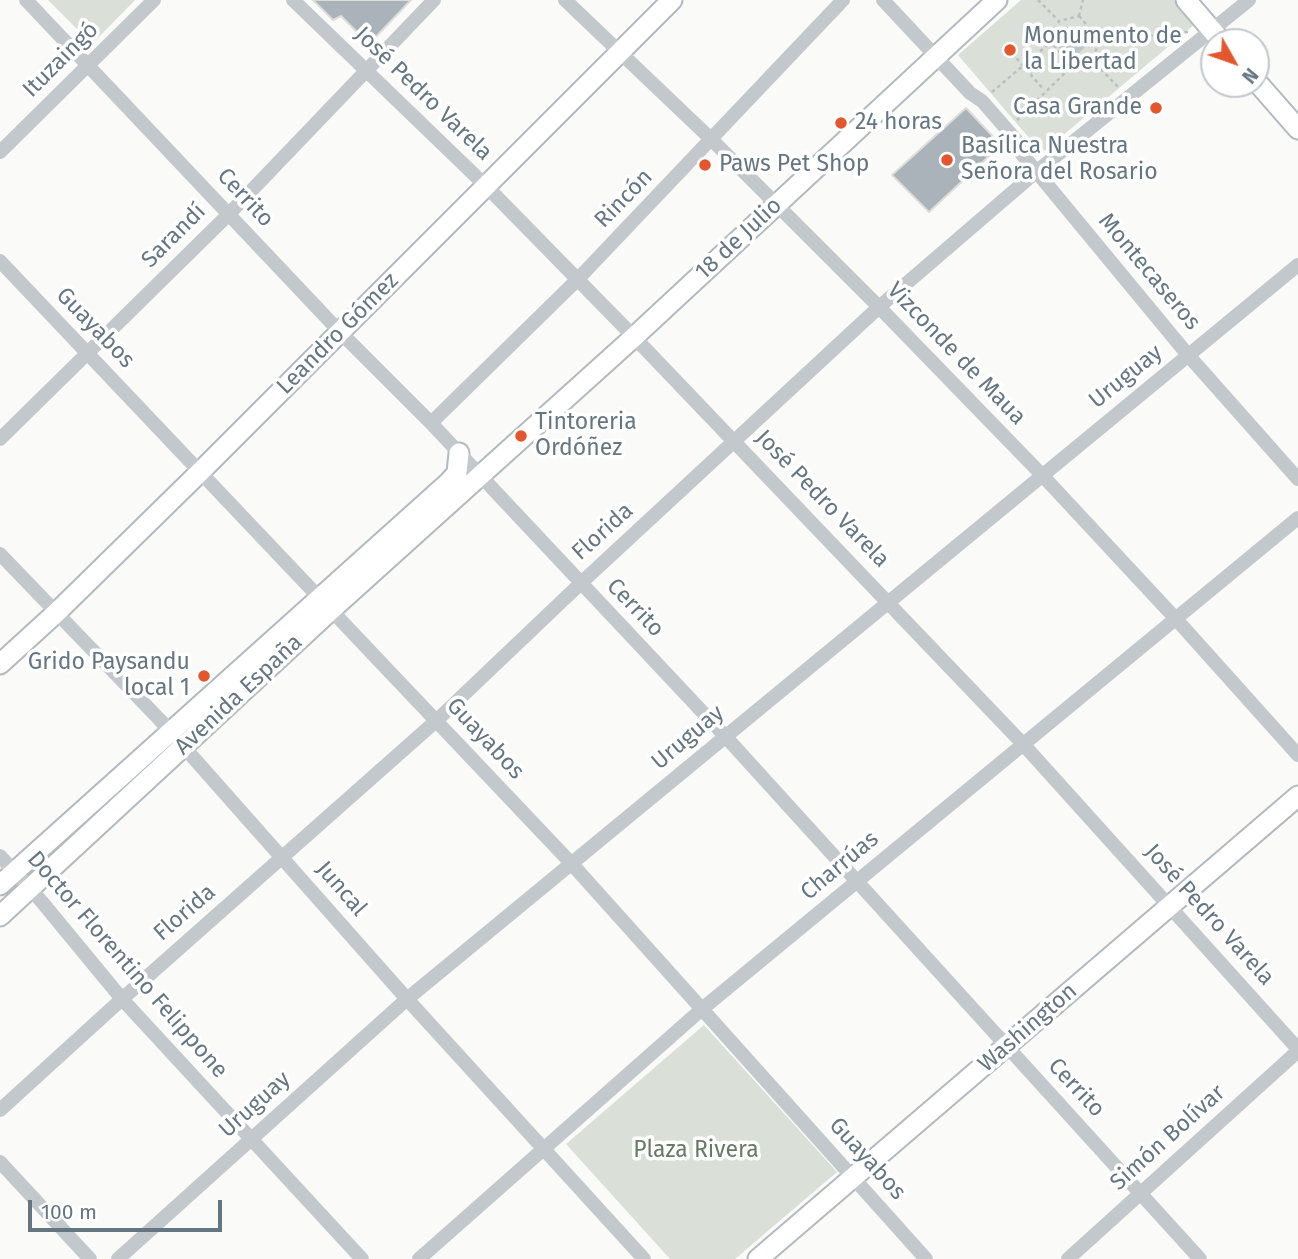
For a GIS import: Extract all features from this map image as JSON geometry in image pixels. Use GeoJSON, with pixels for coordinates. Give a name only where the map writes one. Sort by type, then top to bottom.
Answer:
{"type":"FeatureCollection","features":[{"type":"Feature","properties":{"kind":"street","name":"Cerrito"},"geometry":{"type":"LineString","coordinates":[[26,0],[340,332],[431,423],[725,736],[1200,1259]]}},
{"type":"Feature","properties":{"kind":"street","name":"Ituzaingó"},"geometry":{"type":"LineString","coordinates":[[0,152],[154,0]]}},
{"type":"Feature","properties":{"kind":"street","name":"José Pedro Varela"},"geometry":{"type":"LineString","coordinates":[[293,0],[487,187],[736,442],[1023,744],[1298,1050]]}},
{"type":"Feature","properties":{"kind":"street","name":"Sarandí"},"geometry":{"type":"LineString","coordinates":[[0,439],[229,214],[433,0]]}},
{"type":"Feature","properties":{"kind":"street","name":"Vizconde de Maua"},"geometry":{"type":"LineString","coordinates":[[565,0],[712,140],[879,307],[1176,618],[1298,755]]}},
{"type":"Feature","properties":{"kind":"street","name":"Leandro Gómez"},"geometry":{"type":"LineString","coordinates":[[0,664],[201,471],[672,0]]}},
{"type":"Feature","properties":{"kind":"street","name":"Rincón"},"geometry":{"type":"LineString","coordinates":[[431,423],[577,280],[843,0]]}},
{"type":"Feature","properties":{"kind":"street","name":"Montecaseros"},"geometry":{"type":"LineString","coordinates":[[883,0],[1007,129],[1036,172],[1188,355],[1298,479]]}},
{"type":"Feature","properties":{"kind":"street","name":"18 de Julio"},"geometry":{"type":"LineString","coordinates":[[480,476],[997,0]]}},
{"type":"Feature","properties":{"kind":"street"},"geometry":{"type":"LineString","coordinates":[[1186,0],[1210,28]]}},
{"type":"Feature","properties":{"kind":"street","name":"Florida"},"geometry":{"type":"LineString","coordinates":[[1224,28],[1249,0]]}},
{"type":"Feature","properties":{"kind":"street","name":"Florida"},"geometry":{"type":"LineString","coordinates":[[0,1110],[436,721],[580,583],[736,442],[879,307],[1128,97],[1200,48]]}},
{"type":"Feature","properties":{"kind":"street"},"geometry":{"type":"LineString","coordinates":[[1270,97],[1298,130]]}},
{"type":"Feature","properties":{"kind":"street","name":"Guayabos"},"geometry":{"type":"LineString","coordinates":[[0,261],[571,863],[926,1259]]}},
{"type":"Feature","properties":{"kind":"street","name":"Uruguay"},"geometry":{"type":"LineString","coordinates":[[118,1259],[407,999],[1298,265]]}},
{"type":"Feature","properties":{"kind":"street","name":"Avenida España"},"geometry":{"type":"LineString","coordinates":[[0,916],[178,740],[325,604],[449,482],[457,473],[459,453]]}},
{"type":"Feature","properties":{"kind":"street","name":"Avenida España"},"geometry":{"type":"LineString","coordinates":[[325,604],[480,476]]}},
{"type":"Feature","properties":{"kind":"street","name":"Charrúas"},"geometry":{"type":"LineString","coordinates":[[419,1259],[702,1009],[1298,518]]}},
{"type":"Feature","properties":{"kind":"street","name":"Juncal"},"geometry":{"type":"LineString","coordinates":[[0,554],[178,740],[542,1150],[644,1259]]}},
{"type":"Feature","properties":{"kind":"street","name":"Avenida España"},"geometry":{"type":"LineString","coordinates":[[7,879],[178,740]]}},
{"type":"Feature","properties":{"kind":"street","name":"Washington"},"geometry":{"type":"LineString","coordinates":[[758,1259],[1298,796]]}},
{"type":"Feature","properties":{"kind":"street","name":"Doctor Florentino Felippone"},"geometry":{"type":"LineString","coordinates":[[0,856],[7,879],[30,888],[122,999],[362,1259]]}},
{"type":"Feature","properties":{"kind":"street","name":"Simón Bolívar"},"geometry":{"type":"LineString","coordinates":[[1068,1259],[1298,1050]]}},
{"type":"Feature","properties":{"kind":"street"},"geometry":{"type":"LineString","coordinates":[[0,1162],[90,1259]]}},
{"type":"Feature","properties":{"kind":"path"},"geometry":{"type":"LineString","coordinates":[[1038,0],[1059,21]]}},
{"type":"Feature","properties":{"kind":"path"},"geometry":{"type":"LineString","coordinates":[[1079,16],[1083,0]]}},
{"type":"Feature","properties":{"kind":"path"},"geometry":{"type":"LineString","coordinates":[[1059,21],[1079,16]]}},
{"type":"Feature","properties":{"kind":"path"},"geometry":{"type":"LineString","coordinates":[[1079,16],[1101,41]]}},
{"type":"Feature","properties":{"kind":"path"},"geometry":{"type":"LineString","coordinates":[[982,101],[1051,41],[1059,21]]}},
{"type":"Feature","properties":{"kind":"path"},"geometry":{"type":"LineString","coordinates":[[1101,41],[1200,37]]}},
{"type":"Feature","properties":{"kind":"path"},"geometry":{"type":"LineString","coordinates":[[1051,41],[1073,66]]}},
{"type":"Feature","properties":{"kind":"path"},"geometry":{"type":"LineString","coordinates":[[1007,129],[1073,66],[1091,59],[1101,41]]}},
{"type":"Feature","properties":{"kind":"path"},"geometry":{"type":"LineString","coordinates":[[1012,53],[1045,91]]}},
{"type":"Feature","properties":{"kind":"path"},"geometry":{"type":"LineString","coordinates":[[1091,59],[1128,97]]}},
{"type":"Feature","properties":{"kind":"green space"},"geometry":{"type":"Polygon","coordinates":[[[48,0],[135,0],[92,44],[48,0]]]}},
{"type":"Feature","properties":{"kind":"green space"},"geometry":{"type":"Polygon","coordinates":[[[1021,0],[1174,0],[1195,24],[1042,153],[958,55],[1021,0]]]}},
{"type":"Feature","properties":{"kind":"green space","name":"Plaza Rivera"},"geometry":{"type":"Polygon","coordinates":[[[704,1025],[837,1172],[735,1259],[670,1259],[566,1144],[704,1025]]]}},
{"type":"Feature","properties":{"kind":"shaded area"},"geometry":{"type":"Polygon","coordinates":[[[1067,27],[1079,27],[1085,32],[1087,45],[1078,54],[1066,53],[1059,48],[1058,36],[1067,27]]]}},
{"type":"Feature","properties":{"kind":"building"},"geometry":{"type":"Polygon","coordinates":[[[313,0],[411,0],[369,44],[341,16],[333,20],[313,0]]]}},
{"type":"Feature","properties":{"kind":"building","name":"Basílica Nuestra Señora del Rosario"},"geometry":{"type":"Polygon","coordinates":[[[966,108],[1001,145],[929,212],[892,175],[966,108]]]}},
{"type":"Feature","properties":{"kind":"place","name":"Monumento de la Libertad"},"geometry":{"type":"Point","coordinates":[1010,50]}},
{"type":"Feature","properties":{"kind":"place","name":"Casa Grande"},"geometry":{"type":"Point","coordinates":[1156,108]}},
{"type":"Feature","properties":{"kind":"place","name":"24 horas"},"geometry":{"type":"Point","coordinates":[841,123]}},
{"type":"Feature","properties":{"kind":"place","name":"Basílica Nuestra Señora del Rosario"},"geometry":{"type":"Point","coordinates":[947,160]}},
{"type":"Feature","properties":{"kind":"place","name":"Paws Pet Shop"},"geometry":{"type":"Point","coordinates":[705,165]}},
{"type":"Feature","properties":{"kind":"place","name":"Tintoreria Ordóñez"},"geometry":{"type":"Point","coordinates":[521,436]}},
{"type":"Feature","properties":{"kind":"place","name":"Grido Paysandu local 1"},"geometry":{"type":"Point","coordinates":[204,676]}}]}
